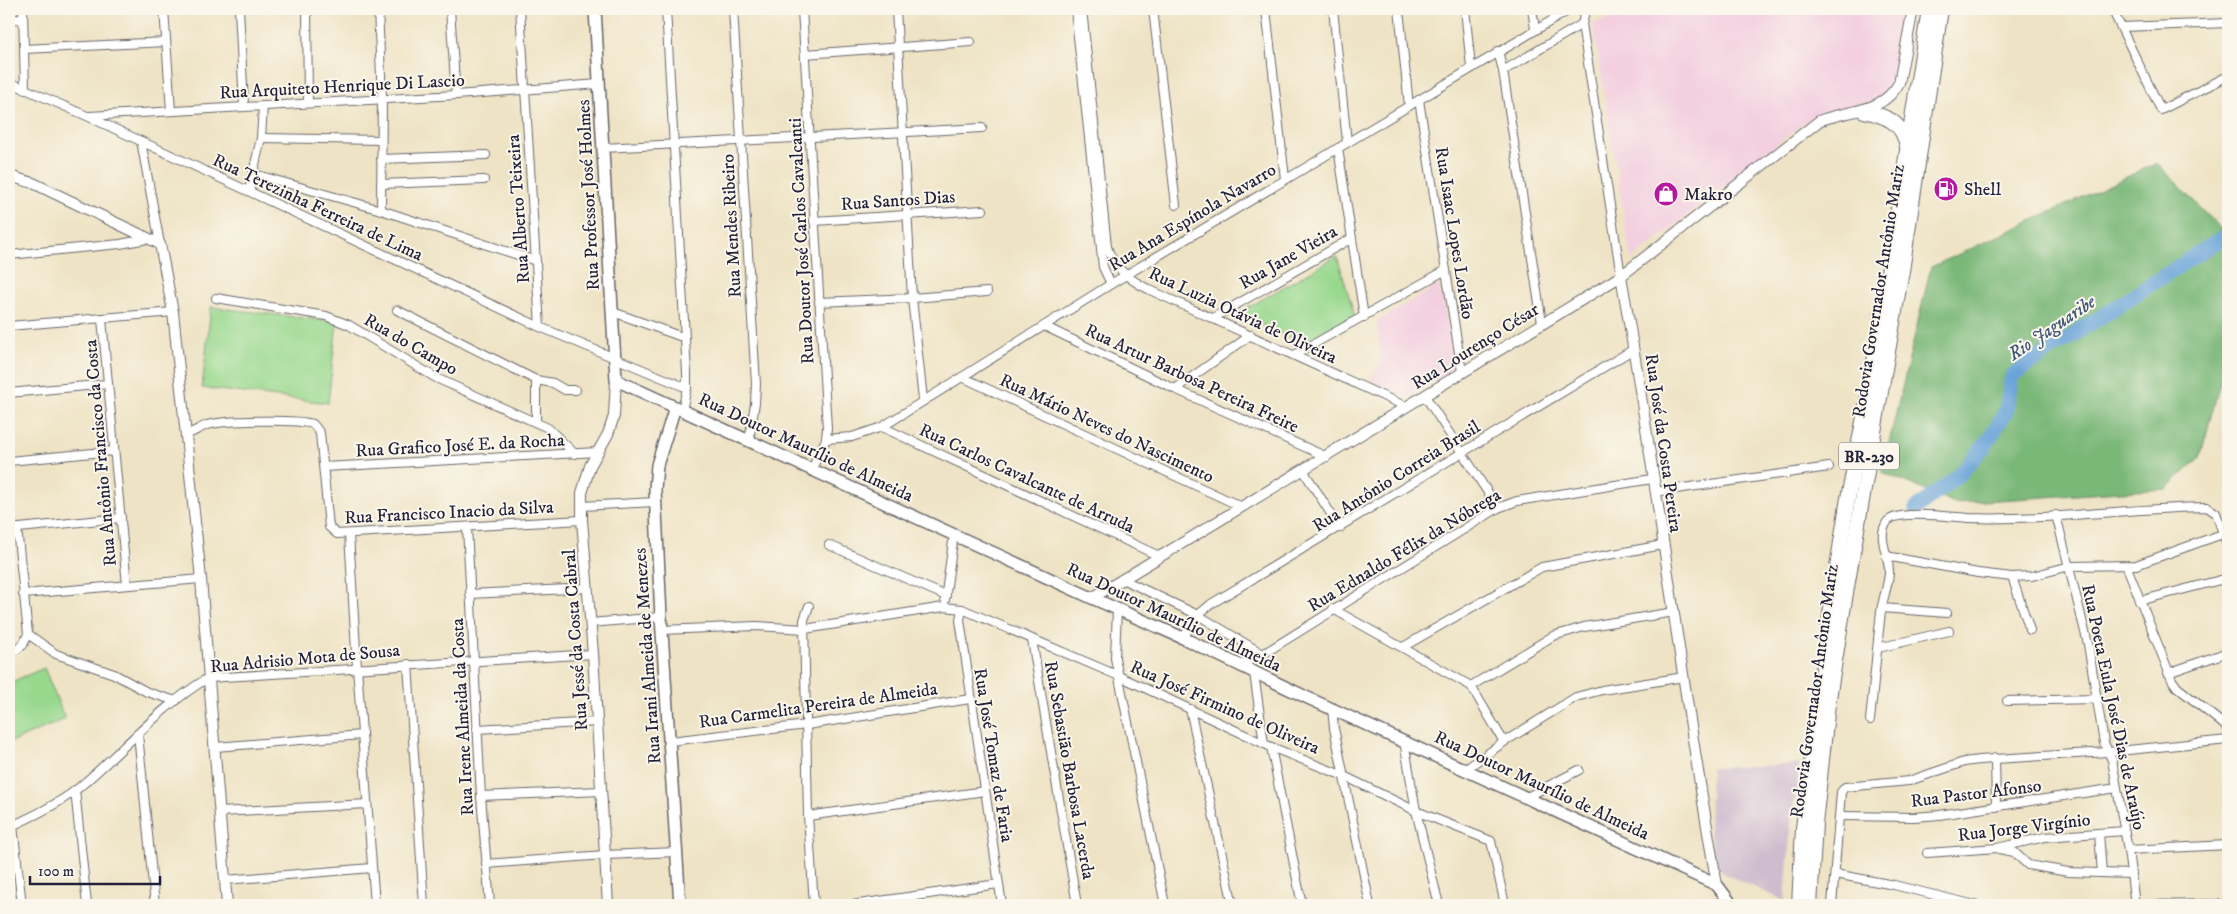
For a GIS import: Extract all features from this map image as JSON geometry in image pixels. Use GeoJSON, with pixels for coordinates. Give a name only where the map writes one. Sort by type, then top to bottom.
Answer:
{"type":"FeatureCollection","features":[{"type":"Feature","properties":{"kind":"highway","name":"Rodovia Governador Antônio Mariz"},"geometry":{"type":"LineString","coordinates":[[1799,905],[1803,828],[1832,598],[1848,498],[1872,376],[1929,9]]}},
{"type":"Feature","properties":{"kind":"highway","name":"Rodovia Governador Antônio Mariz"},"geometry":{"type":"LineString","coordinates":[[1810,905],[1815,824],[1828,704],[1902,271],[1941,9]]}},
{"type":"Feature","properties":{"kind":"highway"},"geometry":{"type":"LineString","coordinates":[[1864,110],[1886,116],[1897,124],[1906,139],[1907,152]]}},
{"type":"Feature","properties":{"kind":"main road","name":"Rua Professor José Holmes"},"geometry":{"type":"LineString","coordinates":[[595,9],[616,380]]}},
{"type":"Feature","properties":{"kind":"main road","name":"Rua Doutor Maurílio de Almeida"},"geometry":{"type":"LineString","coordinates":[[616,380],[1117,610],[1183,638],[1254,673],[1717,885]]}},
{"type":"Feature","properties":{"kind":"main road","name":"Rua Irani Almeida de Menezes"},"geometry":{"type":"LineString","coordinates":[[679,408],[657,465],[656,502],[661,617],[680,905]]}},
{"type":"Feature","properties":{"kind":"main road"},"geometry":{"type":"LineString","coordinates":[[1717,885],[1732,905]]}},
{"type":"Feature","properties":{"kind":"street"},"geometry":{"type":"LineString","coordinates":[[23,9],[25,90]]}},
{"type":"Feature","properties":{"kind":"street"},"geometry":{"type":"LineString","coordinates":[[164,9],[171,111]]}},
{"type":"Feature","properties":{"kind":"street"},"geometry":{"type":"LineString","coordinates":[[239,9],[244,106]]}},
{"type":"Feature","properties":{"kind":"street"},"geometry":{"type":"LineString","coordinates":[[306,9],[308,103]]}},
{"type":"Feature","properties":{"kind":"street"},"geometry":{"type":"LineString","coordinates":[[378,9],[382,98],[381,210]]}},
{"type":"Feature","properties":{"kind":"street"},"geometry":{"type":"LineString","coordinates":[[450,9],[456,95]]}},
{"type":"Feature","properties":{"kind":"street","name":"Rua Alberto Teixeira"},"geometry":{"type":"LineString","coordinates":[[520,9],[540,327]]}},
{"type":"Feature","properties":{"kind":"street"},"geometry":{"type":"LineString","coordinates":[[666,9],[687,388],[679,408]]}},
{"type":"Feature","properties":{"kind":"street","name":"Rua Mendes Ribeiro"},"geometry":{"type":"LineString","coordinates":[[733,9],[756,384],[749,441]]}},
{"type":"Feature","properties":{"kind":"street","name":"Rua Doutor José Carlos Cavalcanti"},"geometry":{"type":"LineString","coordinates":[[802,9],[827,428],[826,438],[812,469]]}},
{"type":"Feature","properties":{"kind":"street"},"geometry":{"type":"LineString","coordinates":[[896,9],[912,298],[923,400]]}},
{"type":"Feature","properties":{"kind":"street"},"geometry":{"type":"LineString","coordinates":[[1075,9],[1103,268],[1111,284]]}},
{"type":"Feature","properties":{"kind":"street","name":"Rua Luzia Otávia de Oliveira"},"geometry":{"type":"LineString","coordinates":[[1082,9],[1107,247],[1112,260],[1126,276],[1150,290],[1251,334],[1407,407]]}},
{"type":"Feature","properties":{"kind":"street"},"geometry":{"type":"LineString","coordinates":[[1153,9],[1176,205]]}},
{"type":"Feature","properties":{"kind":"street"},"geometry":{"type":"LineString","coordinates":[[1266,9],[1285,179]]}},
{"type":"Feature","properties":{"kind":"street"},"geometry":{"type":"LineString","coordinates":[[1333,9],[1347,142]]}},
{"type":"Feature","properties":{"kind":"street"},"geometry":{"type":"LineString","coordinates":[[1398,9],[1410,106]]}},
{"type":"Feature","properties":{"kind":"street"},"geometry":{"type":"LineString","coordinates":[[1464,9],[1471,67]]}},
{"type":"Feature","properties":{"kind":"street"},"geometry":{"type":"LineString","coordinates":[[1532,9],[1535,29]]}},
{"type":"Feature","properties":{"kind":"street","name":"Rua Ana Espínola Navarro"},"geometry":{"type":"LineString","coordinates":[[826,438],[852,437],[882,427],[1111,284],[1410,106],[1471,67],[1571,9]]}},
{"type":"Feature","properties":{"kind":"street","name":"Rua José da Costa Pereira"},"geometry":{"type":"LineString","coordinates":[[1580,9],[1584,16],[1582,24],[1634,349],[1700,789],[1717,885]]}},
{"type":"Feature","properties":{"kind":"street","name":"Rua Lourenço César"},"geometry":{"type":"LineString","coordinates":[[1092,598],[1240,506],[1304,470],[1621,276],[1806,130],[1832,116],[1864,110],[1884,102],[1900,83],[1913,9]]}},
{"type":"Feature","properties":{"kind":"street"},"geometry":{"type":"LineString","coordinates":[[2112,9],[2161,110],[2228,76]]}},
{"type":"Feature","properties":{"kind":"street"},"geometry":{"type":"LineString","coordinates":[[9,18],[23,20]]}},
{"type":"Feature","properties":{"kind":"street"},"geometry":{"type":"LineString","coordinates":[[2121,27],[2228,23]]}},
{"type":"Feature","properties":{"kind":"street"},"geometry":{"type":"LineString","coordinates":[[1503,71],[1582,24]]}},
{"type":"Feature","properties":{"kind":"street"},"geometry":{"type":"LineString","coordinates":[[24,49],[166,42]]}},
{"type":"Feature","properties":{"kind":"street"},"geometry":{"type":"LineString","coordinates":[[804,54],[971,42]]}},
{"type":"Feature","properties":{"kind":"street"},"geometry":{"type":"LineString","coordinates":[[1498,51],[1503,71],[1542,323]]}},
{"type":"Feature","properties":{"kind":"street","name":"Rua Terezinha Ferreira de Lima"},"geometry":{"type":"LineString","coordinates":[[9,82],[87,116],[540,327],[616,356],[687,388]]}},
{"type":"Feature","properties":{"kind":"street","name":"Rua Arquiteto Henrique Di Lascio"},"geometry":{"type":"LineString","coordinates":[[87,116],[456,95],[599,84]]}},
{"type":"Feature","properties":{"kind":"street","name":"Rua Isaac Lopes Lordão"},"geometry":{"type":"LineString","coordinates":[[1419,100],[1462,372]]}},
{"type":"Feature","properties":{"kind":"street"},"geometry":{"type":"LineString","coordinates":[[249,191],[261,138],[263,106]]}},
{"type":"Feature","properties":{"kind":"street"},"geometry":{"type":"LineString","coordinates":[[603,148],[982,128]]}},
{"type":"Feature","properties":{"kind":"street"},"geometry":{"type":"LineString","coordinates":[[261,138],[382,140]]}},
{"type":"Feature","properties":{"kind":"street"},"geometry":{"type":"LineString","coordinates":[[141,141],[173,312],[201,578],[227,905]]}},
{"type":"Feature","properties":{"kind":"street"},"geometry":{"type":"LineString","coordinates":[[1338,148],[1364,317]]}},
{"type":"Feature","properties":{"kind":"street"},"geometry":{"type":"LineString","coordinates":[[381,159],[486,155]]}},
{"type":"Feature","properties":{"kind":"street","name":"Rua Terezinha Ferreira de Lima"},"geometry":{"type":"LineString","coordinates":[[254,174],[381,210],[536,261]]}},
{"type":"Feature","properties":{"kind":"street"},"geometry":{"type":"LineString","coordinates":[[9,176],[34,183],[160,244]]}},
{"type":"Feature","properties":{"kind":"street"},"geometry":{"type":"LineString","coordinates":[[381,184],[484,180]]}},
{"type":"Feature","properties":{"kind":"street","name":"Rua Santos Dias"},"geometry":{"type":"LineString","coordinates":[[814,221],[983,210]]}},
{"type":"Feature","properties":{"kind":"street","name":"Rua Jane Vieira"},"geometry":{"type":"LineString","coordinates":[[1213,318],[1352,238]]}},
{"type":"Feature","properties":{"kind":"street"},"geometry":{"type":"LineString","coordinates":[[9,255],[120,244],[147,239]]}},
{"type":"Feature","properties":{"kind":"street"},"geometry":{"type":"LineString","coordinates":[[1294,355],[1446,270]]}},
{"type":"Feature","properties":{"kind":"street"},"geometry":{"type":"LineString","coordinates":[[819,302],[912,298],[987,292]]}},
{"type":"Feature","properties":{"kind":"street","name":"Rua do Campo"},"geometry":{"type":"LineString","coordinates":[[216,298],[326,316],[349,325],[436,378],[548,428],[575,454]]}},
{"type":"Feature","properties":{"kind":"street"},"geometry":{"type":"LineString","coordinates":[[397,310],[536,380],[553,383],[564,390],[576,390]]}},
{"type":"Feature","properties":{"kind":"street"},"geometry":{"type":"LineString","coordinates":[[9,326],[173,312]]}},
{"type":"Feature","properties":{"kind":"street"},"geometry":{"type":"LineString","coordinates":[[613,312],[685,338]]}},
{"type":"Feature","properties":{"kind":"street","name":"Rua Antônio Francisco da Costa"},"geometry":{"type":"LineString","coordinates":[[102,319],[127,585]]}},
{"type":"Feature","properties":{"kind":"street","name":"Rua Artur Barbosa Pereira Freire"},"geometry":{"type":"LineString","coordinates":[[1044,326],[1175,389],[1327,456]]}},
{"type":"Feature","properties":{"kind":"street"},"geometry":{"type":"LineString","coordinates":[[1175,389],[1251,334]]}},
{"type":"Feature","properties":{"kind":"street","name":"Rua Antônio Correia Brasil"},"geometry":{"type":"LineString","coordinates":[[1183,638],[1198,615],[1211,604],[1340,528],[1634,349]]}},
{"type":"Feature","properties":{"kind":"street","name":"Rua Mário Neves do Nascimento"},"geometry":{"type":"LineString","coordinates":[[962,377],[1240,506]]}},
{"type":"Feature","properties":{"kind":"street"},"geometry":{"type":"LineString","coordinates":[[536,380],[536,422]]}},
{"type":"Feature","properties":{"kind":"street","name":"Rua Jessé da Costa Cabral"},"geometry":{"type":"LineString","coordinates":[[608,905],[582,506],[584,481],[608,434],[614,416],[616,380]]}},
{"type":"Feature","properties":{"kind":"street"},"geometry":{"type":"LineString","coordinates":[[9,393],[108,384]]}},
{"type":"Feature","properties":{"kind":"street"},"geometry":{"type":"LineString","coordinates":[[1425,396],[1498,508]]}},
{"type":"Feature","properties":{"kind":"street"},"geometry":{"type":"LineString","coordinates":[[186,435],[207,425],[224,422],[307,422],[313,424],[320,433],[324,467]]}},
{"type":"Feature","properties":{"kind":"street","name":"Rua Carlos Cavalcante de Arruda"},"geometry":{"type":"LineString","coordinates":[[882,427],[1159,556]]}},
{"type":"Feature","properties":{"kind":"street"},"geometry":{"type":"LineString","coordinates":[[9,461],[114,451]]}},
{"type":"Feature","properties":{"kind":"street","name":"Rua Grafico José E. da Rocha"},"geometry":{"type":"LineString","coordinates":[[324,467],[598,452]]}},
{"type":"Feature","properties":{"kind":"street","name":"Rua Francisco Inacio da Silva"},"geometry":{"type":"LineString","coordinates":[[324,467],[328,518],[332,531],[341,535],[582,520]]}},
{"type":"Feature","properties":{"kind":"street"},"geometry":{"type":"LineString","coordinates":[[1654,492],[1829,467]]}},
{"type":"Feature","properties":{"kind":"street"},"geometry":{"type":"LineString","coordinates":[[1304,470],[1340,528]]}},
{"type":"Feature","properties":{"kind":"street","name":"Rua Ednaldo Félix da Nóbrega"},"geometry":{"type":"LineString","coordinates":[[1240,665],[1262,654],[1333,609],[1375,586],[1498,508],[1518,501],[1652,479]]}},
{"type":"Feature","properties":{"kind":"street"},"geometry":{"type":"LineString","coordinates":[[582,506],[656,502]]}},
{"type":"Feature","properties":{"kind":"street"},"geometry":{"type":"LineString","coordinates":[[1870,720],[1882,608],[1888,577],[1882,540],[1884,528],[1888,521],[1898,516],[1982,518],[2207,507],[2216,513],[2226,533],[2228,547]]}},
{"type":"Feature","properties":{"kind":"street","name":"Rua Poeta Eula José Dias de Araújo"},"geometry":{"type":"LineString","coordinates":[[2056,515],[2088,644],[2104,743],[2112,760],[2132,874],[2135,905]]}},
{"type":"Feature","properties":{"kind":"street"},"geometry":{"type":"LineString","coordinates":[[9,655],[23,645],[28,634],[13,528],[121,518]]}},
{"type":"Feature","properties":{"kind":"street","name":"Rua Irene Almeida da Costa"},"geometry":{"type":"LineString","coordinates":[[467,527],[481,796],[490,905]]}},
{"type":"Feature","properties":{"kind":"street"},"geometry":{"type":"LineString","coordinates":[[1886,556],[2012,577],[2032,576],[2070,566],[2095,564],[2127,567],[2226,533]]}},
{"type":"Feature","properties":{"kind":"street"},"geometry":{"type":"LineString","coordinates":[[349,534],[375,905]]}},
{"type":"Feature","properties":{"kind":"street"},"geometry":{"type":"LineString","coordinates":[[944,606],[954,534]]}},
{"type":"Feature","properties":{"kind":"street"},"geometry":{"type":"LineString","coordinates":[[829,545],[946,596]]}},
{"type":"Feature","properties":{"kind":"street"},"geometry":{"type":"LineString","coordinates":[[1403,648],[1527,574],[1542,567],[1663,545]]}},
{"type":"Feature","properties":{"kind":"street"},"geometry":{"type":"LineString","coordinates":[[2127,567],[2168,673],[2177,687],[2228,728]]}},
{"type":"Feature","properties":{"kind":"street"},"geometry":{"type":"LineString","coordinates":[[2012,577],[2030,630]]}},
{"type":"Feature","properties":{"kind":"street"},"geometry":{"type":"LineString","coordinates":[[23,594],[201,578]]}},
{"type":"Feature","properties":{"kind":"street"},"geometry":{"type":"LineString","coordinates":[[2139,601],[2228,578]]}},
{"type":"Feature","properties":{"kind":"street"},"geometry":{"type":"LineString","coordinates":[[1122,579],[1198,615],[1262,654]]}},
{"type":"Feature","properties":{"kind":"street"},"geometry":{"type":"LineString","coordinates":[[470,594],[588,588]]}},
{"type":"Feature","properties":{"kind":"street"},"geometry":{"type":"LineString","coordinates":[[809,606],[805,614],[808,816],[814,905]]}},
{"type":"Feature","properties":{"kind":"street","name":"Rua José Firmino de Oliveira"},"geometry":{"type":"LineString","coordinates":[[662,630],[756,626],[805,630],[944,606],[962,609],[1119,676],[1268,746],[1344,776],[1416,811],[1491,841],[1505,905]]}},
{"type":"Feature","properties":{"kind":"street"},"geometry":{"type":"LineString","coordinates":[[1882,608],[1947,613]]}},
{"type":"Feature","properties":{"kind":"street","name":"Rua José Tomaz de Faria"},"geometry":{"type":"LineString","coordinates":[[962,609],[960,620],[970,699],[1002,905]]}},
{"type":"Feature","properties":{"kind":"street"},"geometry":{"type":"LineString","coordinates":[[1333,609],[1471,686],[1504,742]]}},
{"type":"Feature","properties":{"kind":"street"},"geometry":{"type":"LineString","coordinates":[[1117,610],[1115,658],[1165,905]]}},
{"type":"Feature","properties":{"kind":"street"},"geometry":{"type":"LineString","coordinates":[[1471,686],[1553,636],[1584,627],[1674,612]]}},
{"type":"Feature","properties":{"kind":"street"},"geometry":{"type":"LineString","coordinates":[[590,623],[661,617]]}},
{"type":"Feature","properties":{"kind":"street"},"geometry":{"type":"LineString","coordinates":[[1878,648],[1949,631]]}},
{"type":"Feature","properties":{"kind":"street"},"geometry":{"type":"LineString","coordinates":[[28,634],[56,654],[114,674],[147,692],[176,701]]}},
{"type":"Feature","properties":{"kind":"street","name":"Rua Sebastião Barbosa Lacerda"},"geometry":{"type":"LineString","coordinates":[[1032,640],[1077,905]]}},
{"type":"Feature","properties":{"kind":"street"},"geometry":{"type":"LineString","coordinates":[[2168,673],[2228,652]]}},
{"type":"Feature","properties":{"kind":"street","name":"Rua Adrisio Mota de Sousa"},"geometry":{"type":"LineString","coordinates":[[11,827],[44,810],[75,790],[176,701],[208,678],[357,667],[593,654]]}},
{"type":"Feature","properties":{"kind":"street"},"geometry":{"type":"LineString","coordinates":[[408,664],[424,905]]}},
{"type":"Feature","properties":{"kind":"street"},"geometry":{"type":"LineString","coordinates":[[1254,673],[1302,905]]}},
{"type":"Feature","properties":{"kind":"street"},"geometry":{"type":"LineString","coordinates":[[1466,769],[1504,742],[1576,697],[1602,690],[1684,677]]}},
{"type":"Feature","properties":{"kind":"street","name":"Rua Carmelita Pereira de Almeida"},"geometry":{"type":"LineString","coordinates":[[670,741],[807,725],[970,699]]}},
{"type":"Feature","properties":{"kind":"street"},"geometry":{"type":"LineString","coordinates":[[2007,700],[2098,699]]}},
{"type":"Feature","properties":{"kind":"street"},"geometry":{"type":"LineString","coordinates":[[1332,708],[1370,905]]}},
{"type":"Feature","properties":{"kind":"street"},"geometry":{"type":"LineString","coordinates":[[1190,709],[1232,905]]}},
{"type":"Feature","properties":{"kind":"street"},"geometry":{"type":"LineString","coordinates":[[477,729],[597,722]]}},
{"type":"Feature","properties":{"kind":"street"},"geometry":{"type":"LineString","coordinates":[[138,734],[155,905]]}},
{"type":"Feature","properties":{"kind":"street"},"geometry":{"type":"LineString","coordinates":[[215,747],[362,735]]}},
{"type":"Feature","properties":{"kind":"street"},"geometry":{"type":"LineString","coordinates":[[1832,905],[1841,792],[1845,787],[1909,781],[1964,762],[1995,758],[2108,752],[2228,740]]}},
{"type":"Feature","properties":{"kind":"street"},"geometry":{"type":"LineString","coordinates":[[1404,741],[1416,811],[1439,905]]}},
{"type":"Feature","properties":{"kind":"street"},"geometry":{"type":"LineString","coordinates":[[1995,758],[1996,806]]}},
{"type":"Feature","properties":{"kind":"street"},"geometry":{"type":"LineString","coordinates":[[1525,798],[1580,770]]}},
{"type":"Feature","properties":{"kind":"street","name":"Rua Pastor Afonso"},"geometry":{"type":"LineString","coordinates":[[1839,816],[1914,817],[2117,788]]}},
{"type":"Feature","properties":{"kind":"street"},"geometry":{"type":"LineString","coordinates":[[75,790],[87,905]]}},
{"type":"Feature","properties":{"kind":"street"},"geometry":{"type":"LineString","coordinates":[[481,796],[601,791]]}},
{"type":"Feature","properties":{"kind":"street"},"geometry":{"type":"LineString","coordinates":[[808,816],[985,791]]}},
{"type":"Feature","properties":{"kind":"street"},"geometry":{"type":"LineString","coordinates":[[220,812],[367,804]]}},
{"type":"Feature","properties":{"kind":"street"},"geometry":{"type":"LineString","coordinates":[[11,827],[22,905]]}},
{"type":"Feature","properties":{"kind":"street","name":"Rua Jorge Virgínio"},"geometry":{"type":"LineString","coordinates":[[1927,853],[1997,848],[2045,837],[2124,830]]}},
{"type":"Feature","properties":{"kind":"street"},"geometry":{"type":"LineString","coordinates":[[2099,833],[2102,873]]}},
{"type":"Feature","properties":{"kind":"street"},"geometry":{"type":"LineString","coordinates":[[2128,850],[2228,845]]}},
{"type":"Feature","properties":{"kind":"street"},"geometry":{"type":"LineString","coordinates":[[1997,848],[2014,852],[2028,865],[2068,872],[2132,874]]}},
{"type":"Feature","properties":{"kind":"street"},"geometry":{"type":"LineString","coordinates":[[486,864],[605,855],[678,852]]}},
{"type":"Feature","properties":{"kind":"street"},"geometry":{"type":"LineString","coordinates":[[225,880],[372,868]]}},
{"type":"Feature","properties":{"kind":"street"},"geometry":{"type":"LineString","coordinates":[[1835,874],[1894,885],[1975,905]]}},
{"type":"Feature","properties":{"kind":"street"},"geometry":{"type":"LineString","coordinates":[[852,905],[998,884]]}},
{"type":"Feature","properties":{"kind":"street"},"geometry":{"type":"LineString","coordinates":[[2135,905],[2228,904]]}},
{"type":"Feature","properties":{"kind":"shaded area","name":"Makro"},"geometry":{"type":"Polygon","coordinates":[[[1641,9],[1909,9],[1897,79],[1883,99],[1829,110],[1812,116],[1631,260],[1593,24],[1641,9]]]}},
{"type":"Feature","properties":{"kind":"shaded area"},"geometry":{"type":"Polygon","coordinates":[[[1439,285],[1456,368],[1406,397],[1369,380],[1382,362],[1376,322],[1439,285]]]}},
{"type":"Feature","properties":{"kind":"shaded area"},"geometry":{"type":"Polygon","coordinates":[[[1800,764],[1791,821],[1785,901],[1725,874],[1714,860],[1709,826],[1711,768],[1800,764]]]}},
{"type":"Feature","properties":{"kind":"green space"},"geometry":{"type":"Polygon","coordinates":[[[2157,163],[2228,236],[2228,352],[2200,458],[2166,489],[1955,503],[1882,472],[1931,267],[2157,163]]]}},
{"type":"Feature","properties":{"kind":"green space"},"geometry":{"type":"Polygon","coordinates":[[[1337,256],[1355,317],[1306,345],[1237,314],[1337,256]]]}},
{"type":"Feature","properties":{"kind":"green space"},"geometry":{"type":"Polygon","coordinates":[[[211,307],[337,322],[328,403],[202,388],[211,307]]]}},
{"type":"Feature","properties":{"kind":"green space"},"geometry":{"type":"Polygon","coordinates":[[[44,668],[65,719],[9,743],[9,683],[44,668]]]}},
{"type":"Feature","properties":{"kind":"waterway","name":"Rio Jaguaribe"},"geometry":{"type":"LineString","coordinates":[[1916,509],[1961,473],[1986,444],[2006,411],[2012,375],[2228,234]]}},
{"type":"Feature","properties":{"kind":"place","name":"Shell"},"geometry":{"type":"Point","coordinates":[1946,189]}},
{"type":"Feature","properties":{"kind":"place","name":"Makro"},"geometry":{"type":"Point","coordinates":[1666,194]}}]}
